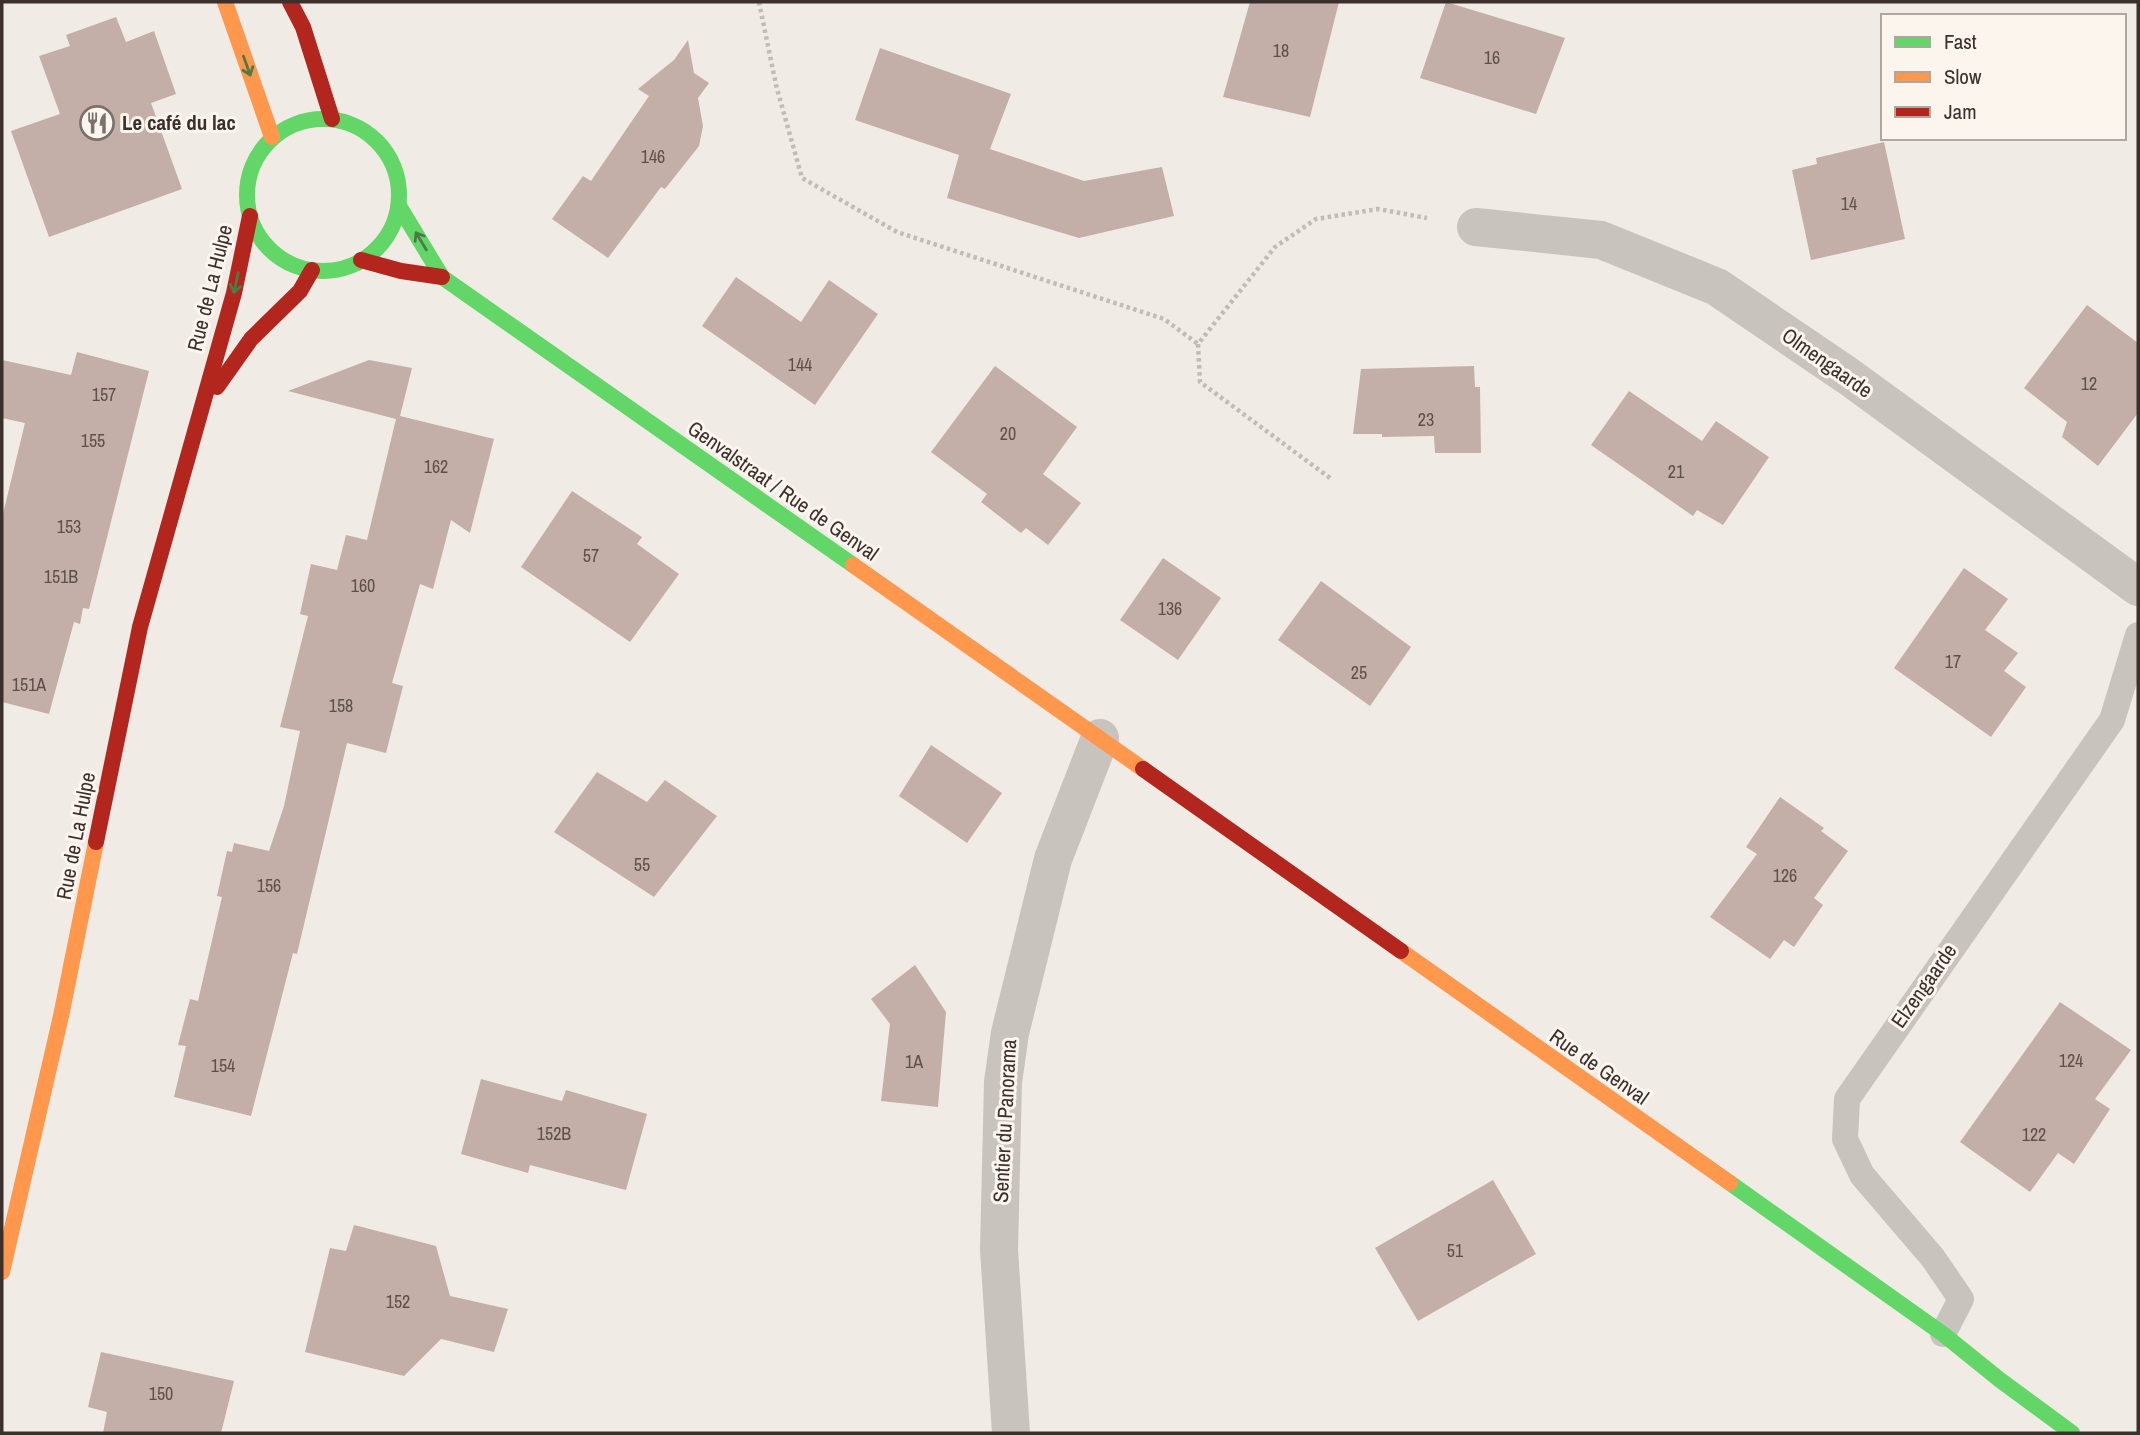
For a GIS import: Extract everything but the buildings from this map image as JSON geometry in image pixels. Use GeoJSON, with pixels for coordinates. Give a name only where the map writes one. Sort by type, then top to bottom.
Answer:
{"type":"FeatureCollection","features":[{"type":"Feature","properties":{"kind":"street"},"geometry":{"type":"LineString","coordinates":[[225,2],[272,137]]}},
{"type":"Feature","properties":{"kind":"street"},"geometry":{"type":"LineString","coordinates":[[290,2],[303,27],[332,118]]}},
{"type":"Feature","properties":{"kind":"street"},"geometry":{"type":"LineString","coordinates":[[332,118],[356,125],[376,139],[391,158],[398,182],[399,206],[393,228],[380,246],[361,260],[338,270],[312,270],[285,260],[263,242],[250,216],[247,188],[255,160],[272,137],[300,122],[332,118]]}},
{"type":"Feature","properties":{"kind":"street","name":"Genvalstraat / Rue de Genval"},"geometry":{"type":"LineString","coordinates":[[399,206],[442,277],[1100,738]]}},
{"type":"Feature","properties":{"kind":"street","name":"Rue de La Hulpe"},"geometry":{"type":"LineString","coordinates":[[2,1272],[61,1016],[140,627],[234,293],[250,216]]}},
{"type":"Feature","properties":{"kind":"street","name":"Olmengaarde"},"geometry":{"type":"LineString","coordinates":[[1476,227],[1601,240],[1717,288],[1848,376],[2138,587]]}},
{"type":"Feature","properties":{"kind":"street","name":"Genvalstraat / Rue de Genval"},"geometry":{"type":"LineString","coordinates":[[361,260],[401,271],[442,277]]}},
{"type":"Feature","properties":{"kind":"street","name":"Rue de La Hulpe"},"geometry":{"type":"LineString","coordinates":[[199,411],[251,339],[300,291],[312,270]]}},
{"type":"Feature","properties":{"kind":"street","name":"Rue de Genval"},"geometry":{"type":"LineString","coordinates":[[1100,738],[1943,1334],[2072,1433]]}},
{"type":"Feature","properties":{"kind":"street","name":"Sentier du Panorama"},"geometry":{"type":"LineString","coordinates":[[1011,1433],[999,1250],[1003,1082],[1010,1033],[1053,859],[1100,738]]}},
{"type":"Feature","properties":{"kind":"lane","name":"Elzengaarde"},"geometry":{"type":"LineString","coordinates":[[1943,1334],[1961,1298],[1933,1258],[1862,1175],[1845,1139],[1847,1099],[2112,720],[2138,635]]}},
{"type":"Feature","properties":{"kind":"path"},"geometry":{"type":"LineString","coordinates":[[760,2],[776,85],[802,178],[897,232],[1164,319],[1198,344]]}},
{"type":"Feature","properties":{"kind":"path"},"geometry":{"type":"LineString","coordinates":[[1331,478],[1200,382],[1198,344],[1275,247],[1315,219],[1378,209],[1476,227]]}},
{"type":"Feature","properties":{"kind":"traffic: fast"},"geometry":{"type":"LineString","coordinates":[[323,119],[352,125],[376,142],[393,166],[399,195],[393,224],[376,248],[352,265],[323,271],[294,265],[270,248],[253,224],[247,195],[253,166],[270,142],[294,125],[323,119]]}},
{"type":"Feature","properties":{"kind":"traffic: fast"},"geometry":{"type":"LineString","coordinates":[[399,206],[442,277],[853,565]]}},
{"type":"Feature","properties":{"kind":"traffic: fast"},"geometry":{"type":"LineString","coordinates":[[1730,1183],[1943,1334],[2072,1433]]}},
{"type":"Feature","properties":{"kind":"traffic: slow"},"geometry":{"type":"LineString","coordinates":[[225,2],[272,137]]}},
{"type":"Feature","properties":{"kind":"traffic: slow"},"geometry":{"type":"LineString","coordinates":[[853,565],[1143,769]]}},
{"type":"Feature","properties":{"kind":"traffic: slow"},"geometry":{"type":"LineString","coordinates":[[2,1272],[61,1016],[96,842]]}},
{"type":"Feature","properties":{"kind":"traffic: slow"},"geometry":{"type":"LineString","coordinates":[[1401,951],[1730,1183]]}},
{"type":"Feature","properties":{"kind":"traffic: jam"},"geometry":{"type":"LineString","coordinates":[[290,2],[303,27],[332,119]]}},
{"type":"Feature","properties":{"kind":"traffic: jam"},"geometry":{"type":"LineString","coordinates":[[96,842],[140,627],[234,293],[250,216]]}},
{"type":"Feature","properties":{"kind":"traffic: jam"},"geometry":{"type":"LineString","coordinates":[[361,260],[401,271],[442,277]]}},
{"type":"Feature","properties":{"kind":"traffic: jam"},"geometry":{"type":"LineString","coordinates":[[217,387],[251,339],[300,291],[312,270]]}},
{"type":"Feature","properties":{"kind":"traffic: jam"},"geometry":{"type":"LineString","coordinates":[[1143,769],[1401,951]]}},
{"type":"Feature","properties":{"kind":"place","name":"Le café du lac"},"geometry":{"type":"Point","coordinates":[97,123]}}]}
